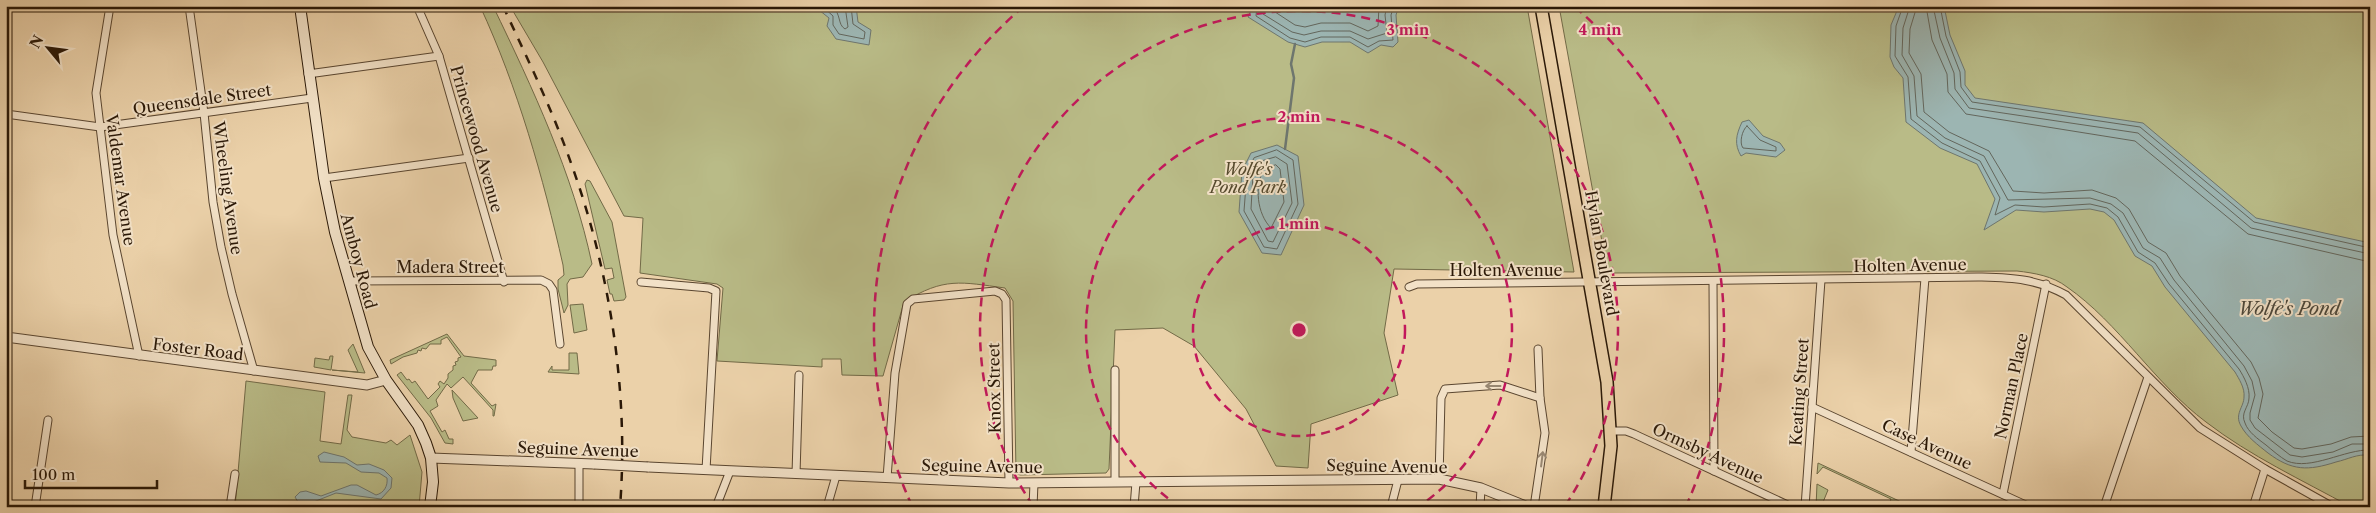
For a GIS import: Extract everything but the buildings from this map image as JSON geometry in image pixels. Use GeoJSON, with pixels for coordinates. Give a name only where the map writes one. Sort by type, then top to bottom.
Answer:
{"type":"FeatureCollection","features":[{"type":"Feature","properties":{"kind":"main road","name":"Amboy Road"},"geometry":{"type":"LineString","coordinates":[[300,6],[324,178],[335,232],[362,333],[386,380],[418,425],[431,458],[433,482],[430,507]]}},
{"type":"Feature","properties":{"kind":"main road","name":"Hylan Boulevard"},"geometry":{"type":"LineString","coordinates":[[1541,6],[1591,282],[1607,382],[1611,431],[1610,462],[1604,507]]}},
{"type":"Feature","properties":{"kind":"street","name":"Valdemar Avenue"},"geometry":{"type":"LineString","coordinates":[[110,6],[96,93],[113,235],[139,356]]}},
{"type":"Feature","properties":{"kind":"street","name":"Wheeling Avenue"},"geometry":{"type":"LineString","coordinates":[[189,6],[204,113],[213,202],[221,247],[254,371]]}},
{"type":"Feature","properties":{"kind":"street","name":"Princewood Avenue"},"geometry":{"type":"LineString","coordinates":[[417,6],[439,56],[504,282]]}},
{"type":"Feature","properties":{"kind":"street"},"geometry":{"type":"LineString","coordinates":[[308,74],[439,56]]}},
{"type":"Feature","properties":{"kind":"street","name":"Queensdale Street"},"geometry":{"type":"LineString","coordinates":[[6,114],[100,127],[312,98]]}},
{"type":"Feature","properties":{"kind":"street"},"geometry":{"type":"LineString","coordinates":[[324,178],[469,158]]}},
{"type":"Feature","properties":{"kind":"street"},"geometry":{"type":"LineString","coordinates":[[1911,452],[1925,278]]}},
{"type":"Feature","properties":{"kind":"street","name":"Holten Avenue"},"geometry":{"type":"LineString","coordinates":[[1409,287],[1417,284],[2023,278],[2046,284],[2066,295],[2200,428],[2265,469],[2333,507]]}},
{"type":"Feature","properties":{"kind":"street","name":"Madera Street"},"geometry":{"type":"LineString","coordinates":[[349,281],[504,282],[541,280],[549,284],[553,290],[560,344]]}},
{"type":"Feature","properties":{"kind":"street","name":"Keating Street"},"geometry":{"type":"LineString","coordinates":[[1804,507],[1821,280]]}},
{"type":"Feature","properties":{"kind":"street"},"geometry":{"type":"LineString","coordinates":[[1713,281],[1714,471]]}},
{"type":"Feature","properties":{"kind":"street"},"geometry":{"type":"LineString","coordinates":[[641,282],[709,288],[716,291],[706,470]]}},
{"type":"Feature","properties":{"kind":"street","name":"Norman Place"},"geometry":{"type":"LineString","coordinates":[[2003,494],[2046,284]]}},
{"type":"Feature","properties":{"kind":"street","name":"Knox Street"},"geometry":{"type":"LineString","coordinates":[[887,478],[895,373],[907,304],[913,299],[996,291],[1002,294],[1006,300],[1009,483]]}},
{"type":"Feature","properties":{"kind":"street","name":"Foster Road"},"geometry":{"type":"LineString","coordinates":[[6,337],[367,386],[386,380]]}},
{"type":"Feature","properties":{"kind":"street"},"geometry":{"type":"LineString","coordinates":[[1534,507],[1545,433],[1540,398],[1538,349]]}},
{"type":"Feature","properties":{"kind":"street"},"geometry":{"type":"LineString","coordinates":[[1115,370],[1115,482]]}},
{"type":"Feature","properties":{"kind":"street"},"geometry":{"type":"LineString","coordinates":[[796,474],[799,375]]}},
{"type":"Feature","properties":{"kind":"street"},"geometry":{"type":"LineString","coordinates":[[2104,507],[2148,377]]}},
{"type":"Feature","properties":{"kind":"street"},"geometry":{"type":"LineString","coordinates":[[1439,479],[1441,398],[1445,388],[1500,385],[1540,398]]}},
{"type":"Feature","properties":{"kind":"street","name":"Case Avenue"},"geometry":{"type":"LineString","coordinates":[[1812,407],[2030,507]]}},
{"type":"Feature","properties":{"kind":"street"},"geometry":{"type":"LineString","coordinates":[[35,507],[48,420]]}},
{"type":"Feature","properties":{"kind":"street","name":"Ormsby Avenue"},"geometry":{"type":"LineString","coordinates":[[1611,431],[1628,431],[1792,507]]}},
{"type":"Feature","properties":{"kind":"street","name":"Seguine Avenue"},"geometry":{"type":"LineString","coordinates":[[431,458],[1009,483],[1439,479],[1481,488],[1528,507]]}},
{"type":"Feature","properties":{"kind":"street"},"geometry":{"type":"LineString","coordinates":[[579,464],[579,507]]}},
{"type":"Feature","properties":{"kind":"street"},"geometry":{"type":"LineString","coordinates":[[2253,507],[2265,469]]}},
{"type":"Feature","properties":{"kind":"street"},"geometry":{"type":"LineString","coordinates":[[716,507],[730,471]]}},
{"type":"Feature","properties":{"kind":"street"},"geometry":{"type":"LineString","coordinates":[[230,507],[235,474]]}},
{"type":"Feature","properties":{"kind":"street"},"geometry":{"type":"LineString","coordinates":[[827,507],[836,476]]}},
{"type":"Feature","properties":{"kind":"street"},"geometry":{"type":"LineString","coordinates":[[1391,507],[1398,480]]}},
{"type":"Feature","properties":{"kind":"street"},"geometry":{"type":"LineString","coordinates":[[1033,507],[1034,482]]}},
{"type":"Feature","properties":{"kind":"street"},"geometry":{"type":"LineString","coordinates":[[1134,507],[1136,482]]}},
{"type":"Feature","properties":{"kind":"street"},"geometry":{"type":"LineString","coordinates":[[1480,507],[1481,488]]}},
{"type":"Feature","properties":{"kind":"green space"},"geometry":{"type":"Polygon","coordinates":[[[480,6],[493,6],[523,69],[563,165],[584,230],[592,264],[583,277],[570,279],[567,284],[568,305],[564,313],[558,289],[558,280],[564,275],[563,265],[538,166],[518,101],[480,6]]]}},
{"type":"Feature","properties":{"kind":"green space","name":"Wolfe's Pond Park"},"geometry":{"type":"Polygon","coordinates":[[[510,6],[1527,6],[1574,272],[1394,269],[1384,333],[1398,395],[1311,424],[1308,468],[1276,466],[1246,409],[1194,346],[1163,328],[1115,330],[1109,469],[1106,473],[1020,475],[1016,473],[1013,301],[1005,288],[953,283],[930,288],[904,302],[883,376],[842,375],[841,359],[822,359],[822,367],[717,361],[723,288],[717,284],[640,273],[643,218],[624,216],[543,62],[510,6]]]}},
{"type":"Feature","properties":{"kind":"green space"},"geometry":{"type":"Polygon","coordinates":[[[1559,6],[2370,6],[2370,507],[2351,507],[2240,446],[2206,422],[2170,390],[2103,318],[2086,302],[2056,280],[2017,271],[1611,273],[1607,269],[1559,6]]]}},
{"type":"Feature","properties":{"kind":"green space"},"geometry":{"type":"Polygon","coordinates":[[[587,180],[590,181],[612,222],[626,297],[624,300],[614,301],[612,294],[610,294],[607,280],[614,278],[612,268],[605,269],[585,184],[587,180]]]}},
{"type":"Feature","properties":{"kind":"green space"},"geometry":{"type":"Polygon","coordinates":[[[583,304],[587,330],[574,333],[570,305],[583,304]]]}},
{"type":"Feature","properties":{"kind":"green space"},"geometry":{"type":"Polygon","coordinates":[[[447,334],[464,356],[496,360],[496,366],[493,366],[492,370],[478,370],[471,383],[492,406],[496,404],[494,416],[493,410],[463,377],[451,388],[447,384],[436,400],[438,406],[430,411],[442,432],[445,430],[449,439],[453,439],[453,444],[445,443],[431,418],[397,375],[401,372],[407,380],[409,379],[412,383],[415,381],[428,399],[440,387],[438,384],[440,381],[444,384],[448,374],[453,370],[453,366],[456,365],[455,362],[461,357],[447,337],[441,340],[441,344],[430,344],[426,349],[422,348],[421,351],[418,350],[417,353],[403,357],[391,364],[390,360],[447,334]]]}},
{"type":"Feature","properties":{"kind":"green space"},"geometry":{"type":"Polygon","coordinates":[[[353,344],[365,373],[332,370],[358,372],[348,350],[353,344]]]}},
{"type":"Feature","properties":{"kind":"green space"},"geometry":{"type":"Polygon","coordinates":[[[569,353],[577,353],[579,374],[548,372],[552,366],[552,370],[569,370],[569,353]]]}},
{"type":"Feature","properties":{"kind":"green space"},"geometry":{"type":"Polygon","coordinates":[[[330,356],[333,356],[331,370],[314,367],[315,358],[329,360],[330,356]]]}},
{"type":"Feature","properties":{"kind":"green space"},"geometry":{"type":"Polygon","coordinates":[[[246,381],[325,392],[320,441],[341,444],[348,395],[352,395],[347,430],[352,437],[386,443],[391,440],[397,445],[410,435],[422,472],[419,507],[235,507],[246,381]]]}},
{"type":"Feature","properties":{"kind":"green space"},"geometry":{"type":"Polygon","coordinates":[[[452,390],[478,418],[463,421],[453,398],[452,390]]]}},
{"type":"Feature","properties":{"kind":"green space"},"geometry":{"type":"Polygon","coordinates":[[[1818,463],[1912,507],[1888,507],[1891,499],[1823,467],[1817,474],[1818,463]]]}},
{"type":"Feature","properties":{"kind":"green space"},"geometry":{"type":"Polygon","coordinates":[[[1817,484],[1828,490],[1821,507],[1816,507],[1817,484]]]}},
{"type":"Feature","properties":{"kind":"water"},"geometry":{"type":"Polygon","coordinates":[[[814,6],[856,6],[858,22],[871,30],[869,45],[836,39],[827,26],[829,18],[814,6]]]}},
{"type":"Feature","properties":{"kind":"water"},"geometry":{"type":"Polygon","coordinates":[[[1253,6],[1399,6],[1396,15],[1398,42],[1393,47],[1381,45],[1368,53],[1350,42],[1322,42],[1305,47],[1288,42],[1248,17],[1253,6]]]}},
{"type":"Feature","properties":{"kind":"water","name":"Wolfe's Pond"},"geometry":{"type":"Polygon","coordinates":[[[1899,6],[1944,6],[1950,35],[1965,71],[1965,85],[1975,98],[2143,123],[2256,218],[2370,243],[2370,455],[2357,456],[2317,467],[2300,468],[2277,459],[2253,441],[2243,430],[2239,422],[2239,414],[2244,401],[2244,390],[2235,372],[2165,287],[2152,266],[2135,256],[2114,220],[2104,212],[2090,209],[2044,212],[2016,210],[1984,230],[1995,199],[1977,164],[1940,148],[1906,122],[1903,78],[1894,67],[1890,57],[1891,25],[1899,6]]]}},
{"type":"Feature","properties":{"kind":"water"},"geometry":{"type":"Polygon","coordinates":[[[1749,120],[1763,136],[1780,143],[1785,150],[1776,157],[1746,153],[1741,156],[1737,147],[1737,135],[1742,122],[1749,120]]]}},
{"type":"Feature","properties":{"kind":"water"},"geometry":{"type":"Polygon","coordinates":[[[1277,145],[1298,156],[1304,205],[1281,255],[1262,253],[1239,212],[1242,171],[1251,153],[1277,145]]]}},
{"type":"Feature","properties":{"kind":"water"},"geometry":{"type":"Polygon","coordinates":[[[324,452],[344,457],[357,465],[369,464],[384,470],[392,478],[391,488],[381,499],[336,493],[301,507],[295,497],[300,492],[306,491],[321,496],[351,485],[357,485],[376,495],[381,493],[386,486],[387,478],[379,473],[361,472],[346,463],[320,462],[318,456],[324,452]]]}},
{"type":"Feature","properties":{"kind":"waterway"},"geometry":{"type":"LineString","coordinates":[[1285,149],[1294,78],[1291,64],[1295,44]]}},
{"type":"Feature","properties":{"kind":"railway"},"geometry":{"type":"LineString","coordinates":[[503,6],[564,143],[585,204],[596,246],[614,332],[619,376],[622,420],[620,507]]}}]}
